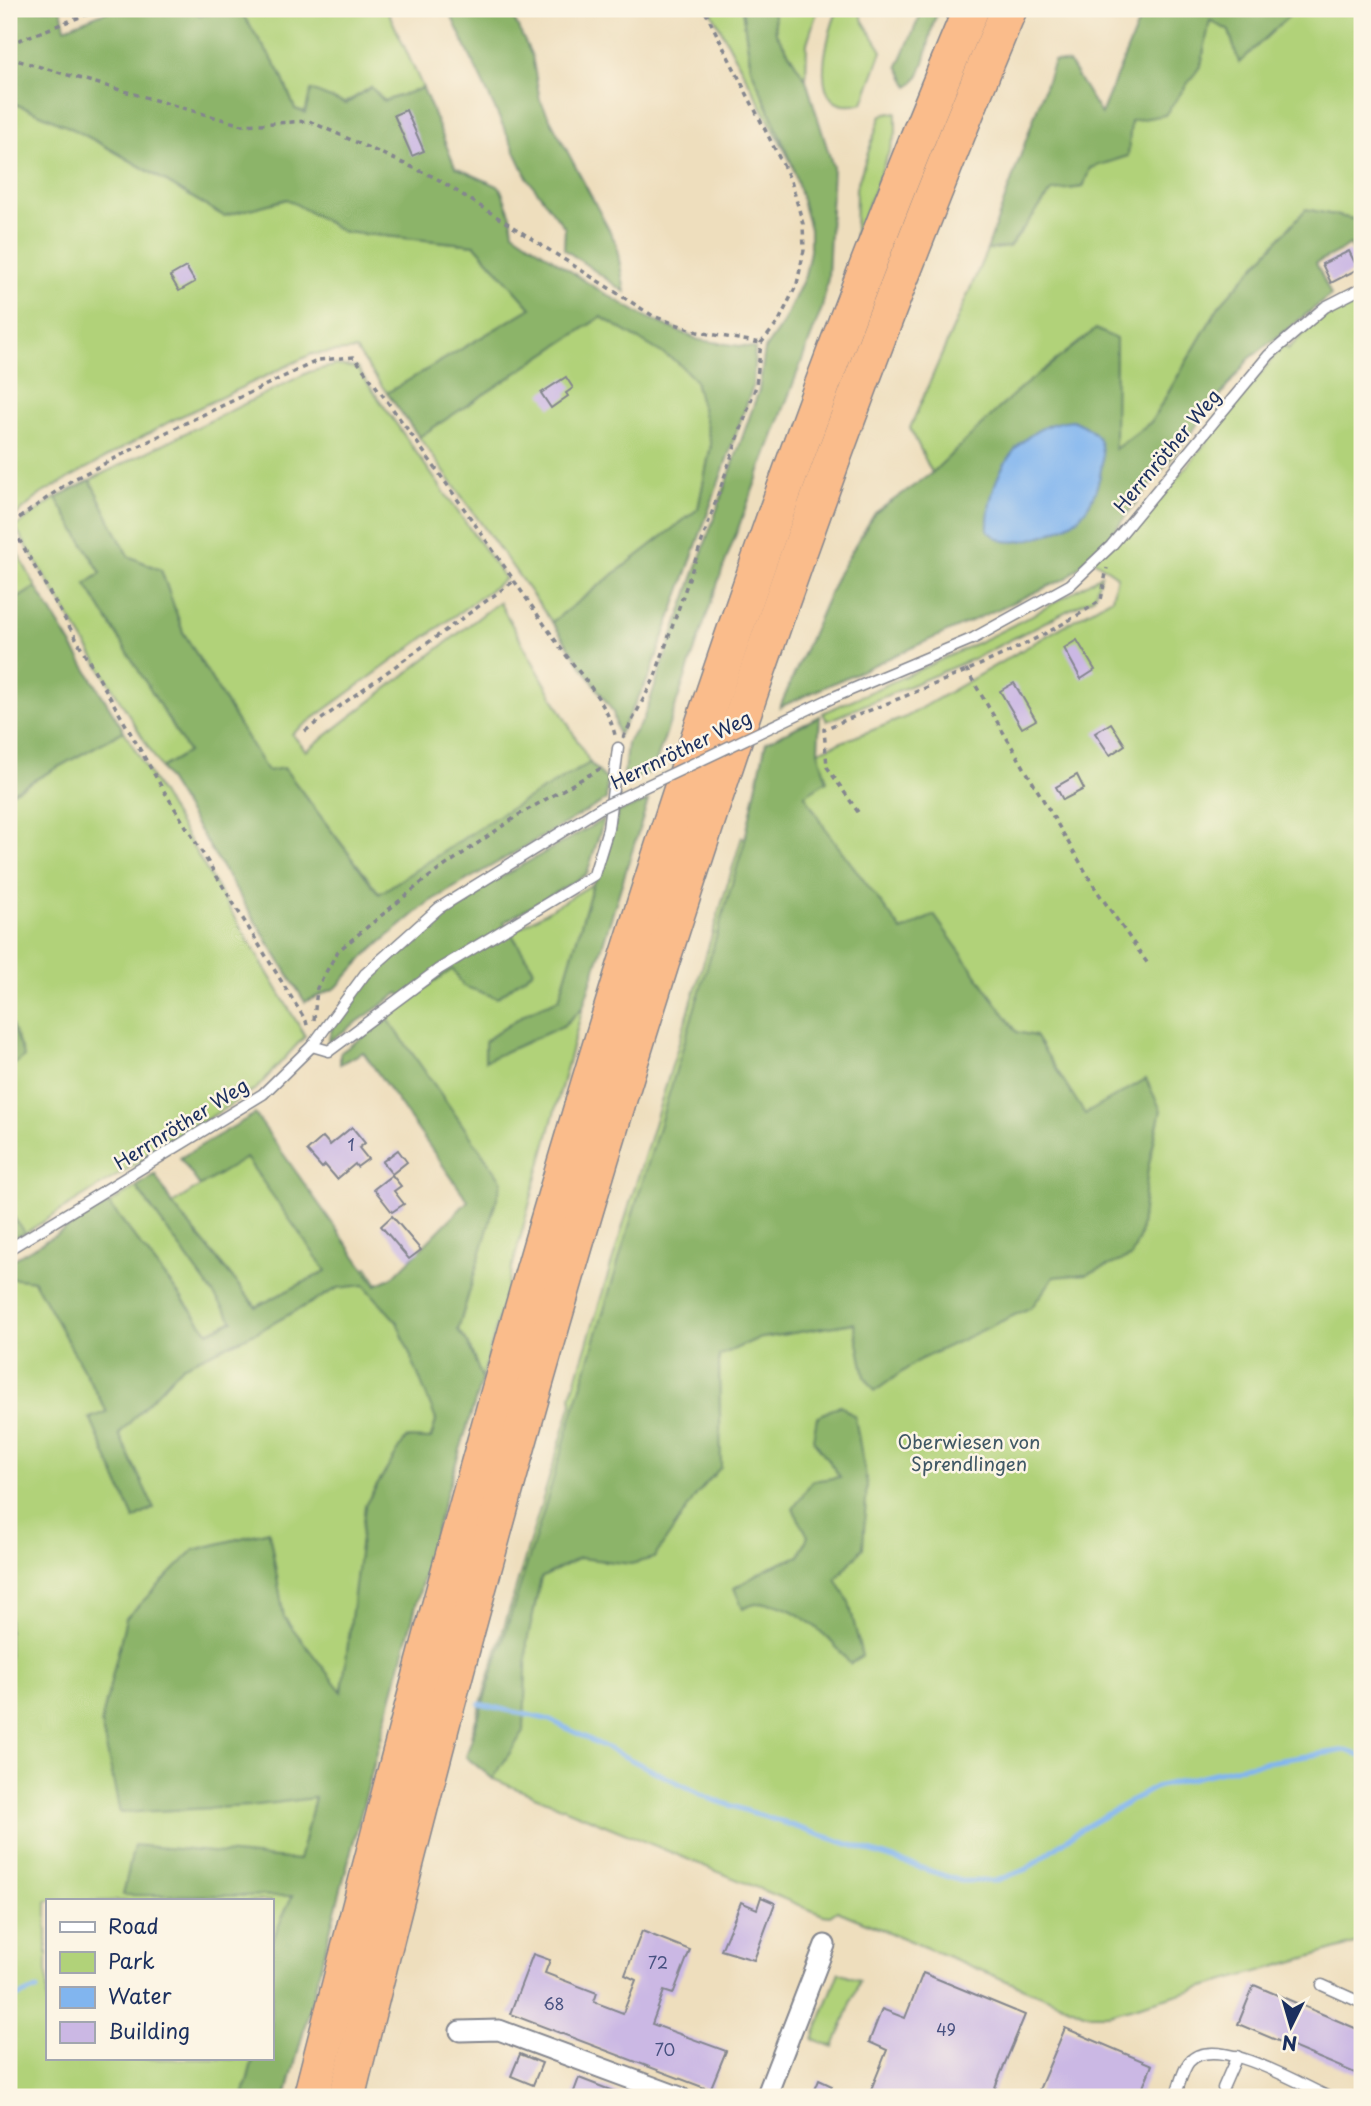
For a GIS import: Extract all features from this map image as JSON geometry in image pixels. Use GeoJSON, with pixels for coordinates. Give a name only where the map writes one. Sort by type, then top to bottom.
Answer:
{"type":"FeatureCollection","features":[{"type":"Feature","properties":{"kind":"highway"},"geometry":{"type":"LineString","coordinates":[[311,2097],[394,1772],[465,1513],[612,1012],[726,657],[789,477],[926,117],[971,9]]}},
{"type":"Feature","properties":{"kind":"highway"},"geometry":{"type":"LineString","coordinates":[[347,2097],[424,1791],[501,1513],[641,1032],[757,676],[861,380],[1009,9]]}},
{"type":"Feature","properties":{"kind":"street"},"geometry":{"type":"LineString","coordinates":[[766,2097],[825,1945]]}},
{"type":"Feature","properties":{"kind":"street"},"geometry":{"type":"LineString","coordinates":[[460,2031],[499,2031],[680,2097]]}},
{"type":"Feature","properties":{"kind":"lane","name":"Herrnröther Weg"},"geometry":{"type":"LineString","coordinates":[[9,1249],[262,1094],[312,1046],[365,974],[439,908],[602,807],[834,697],[974,638],[1070,585],[1111,546],[1269,355],[1325,307],[1362,288]]}},
{"type":"Feature","properties":{"kind":"lane"},"geometry":{"type":"LineString","coordinates":[[312,1046],[329,1051],[439,969],[594,875],[608,829],[618,748]]}},
{"type":"Feature","properties":{"kind":"lane"},"geometry":{"type":"LineString","coordinates":[[1322,1985],[1362,2003]]}},
{"type":"Feature","properties":{"kind":"lane"},"geometry":{"type":"LineString","coordinates":[[1175,2097],[1190,2062],[1204,2053],[1215,2052],[1237,2056],[1329,2097]]}},
{"type":"Feature","properties":{"kind":"lane"},"geometry":{"type":"LineString","coordinates":[[1223,2088],[1237,2056]]}},
{"type":"Feature","properties":{"kind":"path"},"geometry":{"type":"LineString","coordinates":[[9,44],[101,9]]}},
{"type":"Feature","properties":{"kind":"path"},"geometry":{"type":"LineString","coordinates":[[312,1046],[317,988],[338,951],[397,900],[447,864],[520,814],[600,771],[618,748],[654,679],[756,386],[761,343],[778,323],[797,284],[804,250],[803,224],[791,180],[704,9]]}},
{"type":"Feature","properties":{"kind":"path"},"geometry":{"type":"LineString","coordinates":[[9,58],[242,125],[309,121],[436,178],[653,316],[698,332],[761,343]]}},
{"type":"Feature","properties":{"kind":"path"},"geometry":{"type":"LineString","coordinates":[[312,1046],[306,1021],[161,786],[9,524],[72,480],[177,427],[319,360],[354,357],[417,440],[573,668],[610,713],[618,748]]}},
{"type":"Feature","properties":{"kind":"path"},"geometry":{"type":"LineString","coordinates":[[858,812],[827,767],[824,729],[966,669],[1078,615],[1101,600],[1111,546]]}},
{"type":"Feature","properties":{"kind":"path"},"geometry":{"type":"LineString","coordinates":[[305,731],[514,580]]}},
{"type":"Feature","properties":{"kind":"path"},"geometry":{"type":"LineString","coordinates":[[966,669],[1097,891],[1148,964]]}},
{"type":"Feature","properties":{"kind":"green space"},"geometry":{"type":"Polygon","coordinates":[[[9,9],[61,9],[65,28],[113,9],[193,9],[200,15],[239,9],[280,72],[295,109],[305,113],[311,90],[346,104],[371,87],[384,101],[423,88],[455,167],[500,187],[511,216],[513,232],[594,287],[642,315],[699,340],[755,348],[753,386],[650,675],[618,736],[613,712],[552,622],[698,509],[711,445],[695,380],[677,362],[601,317],[419,437],[387,393],[531,308],[475,245],[344,232],[287,199],[224,216],[91,139],[9,102],[9,9]]]}},
{"type":"Feature","properties":{"kind":"green space"},"geometry":{"type":"Polygon","coordinates":[[[239,9],[387,9],[423,88],[384,101],[371,87],[345,103],[325,110],[305,112],[295,109],[280,72],[239,9]]]}},
{"type":"Feature","properties":{"kind":"green space"},"geometry":{"type":"Polygon","coordinates":[[[448,9],[509,9],[532,56],[540,100],[616,243],[625,292],[564,249],[565,228],[528,179],[448,9]]]}},
{"type":"Feature","properties":{"kind":"green space"},"geometry":{"type":"Polygon","coordinates":[[[710,9],[742,9],[751,68],[792,164],[710,9]]]}},
{"type":"Feature","properties":{"kind":"green space"},"geometry":{"type":"Polygon","coordinates":[[[742,9],[773,9],[776,33],[806,80],[833,167],[828,278],[822,308],[723,568],[653,771],[623,783],[627,743],[643,720],[759,390],[765,349],[783,323],[805,276],[810,251],[810,229],[792,164],[751,68],[742,9]]]}},
{"type":"Feature","properties":{"kind":"green space"},"geometry":{"type":"Polygon","coordinates":[[[773,9],[818,9],[807,43],[806,80],[776,33],[773,9]]]}},
{"type":"Feature","properties":{"kind":"green space"},"geometry":{"type":"Polygon","coordinates":[[[838,9],[859,9],[863,21],[882,51],[863,103],[844,105],[833,99],[826,88],[825,56],[838,9]]]}},
{"type":"Feature","properties":{"kind":"green space"},"geometry":{"type":"Polygon","coordinates":[[[923,9],[939,9],[925,60],[909,87],[898,66],[923,9]]]}},
{"type":"Feature","properties":{"kind":"green space"},"geometry":{"type":"Polygon","coordinates":[[[1144,9],[1292,9],[1288,17],[1239,63],[1229,31],[1210,20],[1201,65],[1165,115],[1131,121],[1128,156],[1090,168],[1083,187],[1052,191],[1009,247],[987,250],[1054,61],[1069,63],[1101,114],[1144,9]]]}},
{"type":"Feature","properties":{"kind":"green space"},"geometry":{"type":"Polygon","coordinates":[[[1292,9],[1362,9],[1362,221],[1306,209],[1219,306],[1151,422],[1114,450],[1116,340],[1044,372],[1017,392],[932,473],[910,428],[987,250],[1009,246],[1052,191],[1083,187],[1090,168],[1127,156],[1131,121],[1201,65],[1210,20],[1229,31],[1239,62],[1288,17],[1292,9]]]}},
{"type":"Feature","properties":{"kind":"green space"},"geometry":{"type":"Polygon","coordinates":[[[9,102],[91,139],[224,216],[287,199],[344,232],[475,245],[531,308],[387,393],[356,350],[312,354],[171,421],[41,494],[12,519],[9,514],[9,102]]]}},
{"type":"Feature","properties":{"kind":"green space"},"geometry":{"type":"Polygon","coordinates":[[[896,112],[896,133],[855,240],[856,188],[881,115],[896,112]]]}},
{"type":"Feature","properties":{"kind":"green space"},"geometry":{"type":"Polygon","coordinates":[[[1306,209],[1362,221],[1362,270],[1350,245],[1316,263],[1331,295],[1249,359],[1107,540],[1067,578],[780,707],[838,574],[875,513],[932,473],[1017,391],[1096,329],[1116,339],[1115,449],[1151,422],[1219,306],[1306,209]]]}},
{"type":"Feature","properties":{"kind":"green space","name":"Oberwiesen von Sprendlingen"},"geometry":{"type":"Polygon","coordinates":[[[1362,298],[1362,1942],[1109,2014],[1087,2014],[837,1911],[830,1916],[823,1915],[493,1779],[504,1749],[471,1736],[572,1403],[571,1396],[742,837],[753,841],[821,762],[818,751],[906,717],[1112,598],[1117,576],[1091,558],[1160,500],[1284,344],[1288,349],[1318,319],[1362,298]]]}},
{"type":"Feature","properties":{"kind":"green space"},"geometry":{"type":"Polygon","coordinates":[[[601,317],[677,361],[695,380],[711,445],[698,509],[552,622],[419,437],[601,317]]]}},
{"type":"Feature","properties":{"kind":"green space"},"geometry":{"type":"Polygon","coordinates":[[[336,365],[357,368],[505,579],[292,734],[306,751],[499,602],[590,763],[499,815],[380,894],[284,768],[267,772],[183,632],[161,570],[128,556],[90,480],[309,372],[336,365]]]}},
{"type":"Feature","properties":{"kind":"green space"},"geometry":{"type":"Polygon","coordinates":[[[90,480],[128,556],[161,570],[183,632],[267,771],[284,768],[379,894],[499,815],[590,763],[607,780],[606,800],[429,902],[367,954],[336,988],[305,1002],[161,768],[188,752],[86,584],[101,573],[56,498],[90,480]]]}},
{"type":"Feature","properties":{"kind":"green space"},"geometry":{"type":"Polygon","coordinates":[[[56,498],[101,573],[86,584],[189,752],[161,768],[15,527],[56,498]]]}},
{"type":"Feature","properties":{"kind":"green space"},"geometry":{"type":"Polygon","coordinates":[[[9,537],[36,587],[9,604],[9,537]]]}},
{"type":"Feature","properties":{"kind":"green space"},"geometry":{"type":"Polygon","coordinates":[[[1101,575],[1094,597],[977,657],[827,721],[823,713],[1000,632],[1101,575]]]}},
{"type":"Feature","properties":{"kind":"green space"},"geometry":{"type":"Polygon","coordinates":[[[36,587],[124,731],[9,794],[9,604],[36,587]]]}},
{"type":"Feature","properties":{"kind":"green space"},"geometry":{"type":"Polygon","coordinates":[[[820,716],[818,751],[827,781],[805,795],[826,830],[902,931],[934,915],[1017,1032],[1035,1036],[1085,1114],[1146,1079],[1161,1110],[1148,1169],[1140,1236],[1131,1257],[1087,1274],[1054,1277],[1032,1307],[919,1360],[875,1391],[865,1377],[854,1323],[757,1339],[719,1356],[721,1467],[697,1494],[654,1558],[631,1564],[579,1558],[541,1578],[527,1642],[524,1731],[493,1779],[466,1757],[539,1526],[744,844],[766,742],[820,716]]]}},
{"type":"Feature","properties":{"kind":"green space"},"geometry":{"type":"Polygon","coordinates":[[[124,731],[305,1036],[257,1088],[25,1233],[9,1211],[9,1068],[24,1057],[9,1018],[9,794],[124,731]]]}},
{"type":"Feature","properties":{"kind":"green space"},"geometry":{"type":"Polygon","coordinates":[[[648,801],[583,1007],[563,1026],[485,1061],[485,1041],[528,1012],[559,999],[593,884],[603,870],[618,812],[648,801]]]}},
{"type":"Feature","properties":{"kind":"green space"},"geometry":{"type":"Polygon","coordinates":[[[604,819],[587,874],[504,922],[534,970],[497,998],[463,986],[453,969],[407,1000],[399,993],[328,1042],[334,1021],[370,976],[446,908],[604,819]]]}},
{"type":"Feature","properties":{"kind":"green space"},"geometry":{"type":"Polygon","coordinates":[[[593,884],[559,1000],[528,1012],[485,1041],[486,1060],[563,1026],[583,1007],[482,1379],[468,1343],[458,1331],[501,1181],[388,1019],[407,1000],[453,969],[534,970],[511,933],[593,884]]]}},
{"type":"Feature","properties":{"kind":"green space"},"geometry":{"type":"Polygon","coordinates":[[[9,1018],[24,1057],[9,1068],[9,1018]]]}},
{"type":"Feature","properties":{"kind":"green space"},"geometry":{"type":"Polygon","coordinates":[[[388,1019],[502,1181],[458,1330],[468,1343],[482,1379],[439,1518],[286,2097],[243,2097],[253,2060],[273,2060],[273,1939],[292,1896],[123,1895],[134,1845],[299,1860],[315,1798],[251,1806],[120,1813],[101,1723],[126,1618],[194,1550],[269,1531],[284,1617],[342,1692],[365,1505],[406,1438],[431,1439],[436,1420],[397,1322],[364,1285],[338,1288],[257,1332],[182,1366],[119,1434],[154,1508],[134,1519],[90,1418],[107,1412],[34,1281],[9,1278],[9,1262],[109,1204],[208,1332],[233,1321],[136,1187],[155,1174],[172,1204],[256,1307],[326,1271],[246,1158],[200,1186],[180,1158],[255,1114],[376,1285],[393,1277],[468,1201],[363,1052],[340,1064],[340,1053],[388,1019]]]}},
{"type":"Feature","properties":{"kind":"green space"},"geometry":{"type":"Polygon","coordinates":[[[246,1157],[327,1271],[256,1307],[172,1204],[246,1157]]]}},
{"type":"Feature","properties":{"kind":"green space"},"geometry":{"type":"Polygon","coordinates":[[[136,1187],[233,1320],[208,1332],[109,1204],[136,1187]]]}},
{"type":"Feature","properties":{"kind":"green space"},"geometry":{"type":"Polygon","coordinates":[[[9,1211],[25,1233],[9,1240],[9,1211]]]}},
{"type":"Feature","properties":{"kind":"green space"},"geometry":{"type":"Polygon","coordinates":[[[367,1267],[424,1357],[437,1420],[344,1679],[273,1969],[273,1899],[46,1899],[46,2060],[253,2060],[243,2097],[9,2097],[9,1278],[34,1280],[108,1412],[90,1418],[100,1420],[169,1380],[182,1366],[233,1343],[367,1267]]]}},
{"type":"Feature","properties":{"kind":"green space"},"geometry":{"type":"Polygon","coordinates":[[[840,1405],[855,1417],[867,1484],[863,1548],[836,1579],[849,1602],[862,1656],[850,1664],[830,1640],[802,1617],[772,1604],[757,1604],[743,1609],[734,1588],[771,1567],[799,1556],[808,1536],[793,1509],[812,1481],[840,1477],[813,1439],[817,1417],[840,1405]]]}},
{"type":"Feature","properties":{"kind":"green space"},"geometry":{"type":"Polygon","coordinates":[[[839,1972],[860,1980],[834,2047],[813,2039],[839,1972]]]}},
{"type":"Feature","properties":{"kind":"water"},"geometry":{"type":"Polygon","coordinates":[[[1072,420],[1093,432],[1101,446],[1101,467],[1092,499],[1081,515],[1066,526],[1031,539],[1009,542],[1001,540],[988,531],[989,512],[992,493],[1008,458],[1035,432],[1052,424],[1072,420]]]}},
{"type":"Feature","properties":{"kind":"building"},"geometry":{"type":"Polygon","coordinates":[[[406,110],[424,151],[412,156],[394,115],[406,110]]]}},
{"type":"Feature","properties":{"kind":"building"},"geometry":{"type":"Polygon","coordinates":[[[1349,251],[1358,269],[1331,283],[1322,264],[1349,251]]]}},
{"type":"Feature","properties":{"kind":"building"},"geometry":{"type":"Polygon","coordinates":[[[186,267],[195,282],[179,291],[170,276],[186,267]]]}},
{"type":"Feature","properties":{"kind":"building"},"geometry":{"type":"Polygon","coordinates":[[[566,377],[573,388],[566,393],[568,396],[551,408],[541,393],[566,377]]]}},
{"type":"Feature","properties":{"kind":"building"},"geometry":{"type":"Polygon","coordinates":[[[1077,640],[1095,670],[1081,679],[1064,648],[1077,640]]]}},
{"type":"Feature","properties":{"kind":"building"},"geometry":{"type":"Polygon","coordinates":[[[1014,683],[1036,720],[1022,728],[1000,691],[1014,683]]]}},
{"type":"Feature","properties":{"kind":"building"},"geometry":{"type":"Polygon","coordinates":[[[1111,723],[1125,745],[1110,755],[1095,733],[1111,723]]]}},
{"type":"Feature","properties":{"kind":"building"},"geometry":{"type":"Polygon","coordinates":[[[1077,775],[1084,789],[1063,800],[1056,787],[1077,775]]]}},
{"type":"Feature","properties":{"kind":"building"},"geometry":{"type":"Polygon","coordinates":[[[352,1127],[365,1143],[359,1148],[368,1159],[357,1167],[355,1164],[337,1179],[325,1165],[322,1168],[307,1151],[323,1137],[330,1145],[352,1127]]]}},
{"type":"Feature","properties":{"kind":"building"},"geometry":{"type":"Polygon","coordinates":[[[398,1150],[407,1162],[392,1174],[382,1162],[398,1150]]]}},
{"type":"Feature","properties":{"kind":"building"},"geometry":{"type":"Polygon","coordinates":[[[392,1175],[401,1186],[394,1191],[404,1204],[392,1212],[374,1189],[392,1175]]]}},
{"type":"Feature","properties":{"kind":"building"},"geometry":{"type":"Polygon","coordinates":[[[392,1216],[421,1250],[409,1259],[381,1226],[392,1216]]]}},
{"type":"Feature","properties":{"kind":"building"},"geometry":{"type":"Polygon","coordinates":[[[761,1897],[775,1903],[754,1960],[721,1950],[741,1902],[757,1909],[761,1897]]]}},
{"type":"Feature","properties":{"kind":"building"},"geometry":{"type":"Polygon","coordinates":[[[642,1931],[690,1950],[673,1994],[664,1991],[652,2024],[726,2051],[710,2090],[510,2014],[533,1954],[550,1960],[545,1973],[597,1993],[594,2002],[623,2013],[636,1980],[625,1975],[642,1931]]]}},
{"type":"Feature","properties":{"kind":"building"},"geometry":{"type":"Polygon","coordinates":[[[923,1973],[1025,2015],[991,2097],[868,2097],[887,2050],[869,2042],[882,2009],[905,2018],[923,1973]]]}},
{"type":"Feature","properties":{"kind":"building"},"geometry":{"type":"Polygon","coordinates":[[[1254,1985],[1362,2031],[1362,2076],[1238,2024],[1254,1985]]]}},
{"type":"Feature","properties":{"kind":"building"},"geometry":{"type":"Polygon","coordinates":[[[1065,2028],[1152,2065],[1139,2097],[1036,2097],[1065,2028]]]}},
{"type":"Feature","properties":{"kind":"building"},"geometry":{"type":"Polygon","coordinates":[[[520,2054],[542,2063],[533,2085],[511,2076],[520,2054]]]}},
{"type":"Feature","properties":{"kind":"building"},"geometry":{"type":"Polygon","coordinates":[[[579,2078],[626,2096],[626,2097],[572,2097],[579,2078]]]}},
{"type":"Feature","properties":{"kind":"building"},"geometry":{"type":"Polygon","coordinates":[[[819,2080],[832,2086],[827,2097],[812,2097],[819,2080]]]}},
{"type":"Feature","properties":{"kind":"waterway"},"geometry":{"type":"LineString","coordinates":[[480,1704],[550,1720],[711,1799],[961,1881],[995,1881],[1027,1869],[1078,1831],[1155,1787],[1248,1765],[1346,1750],[1362,1757]]}},
{"type":"Feature","properties":{"kind":"waterway"},"geometry":{"type":"LineString","coordinates":[[9,2000],[37,1989]]}}]}
